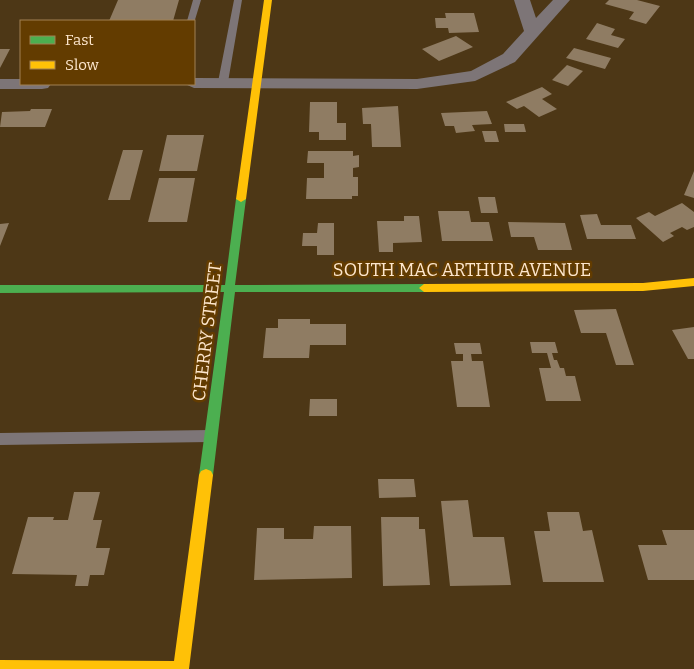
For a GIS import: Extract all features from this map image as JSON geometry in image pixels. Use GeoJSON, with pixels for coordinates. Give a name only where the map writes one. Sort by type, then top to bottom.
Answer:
{"type":"FeatureCollection","features":[{"type":"Feature","properties":{"kind":"street","name":"CHERRY STREET"},"geometry":{"type":"LineString","coordinates":[[182,669],[229,289],[268,0]]}},
{"type":"Feature","properties":{"kind":"street"},"geometry":{"type":"LineString","coordinates":[[522,0],[533,33]]}},
{"type":"Feature","properties":{"kind":"street"},"geometry":{"type":"LineString","coordinates":[[195,83],[417,84],[475,76],[509,58],[562,0]]}},
{"type":"Feature","properties":{"kind":"street"},"geometry":{"type":"LineString","coordinates":[[0,84],[20,84]]}},
{"type":"Feature","properties":{"kind":"street","name":"SOUTH MAC ARTHUR AVENUE"},"geometry":{"type":"LineString","coordinates":[[0,289],[643,287],[694,282]]}},
{"type":"Feature","properties":{"kind":"street"},"geometry":{"type":"LineString","coordinates":[[0,668],[182,669]]}},
{"type":"Feature","properties":{"kind":"lane"},"geometry":{"type":"LineString","coordinates":[[191,20],[197,0]]}},
{"type":"Feature","properties":{"kind":"lane"},"geometry":{"type":"LineString","coordinates":[[223,82],[238,0]]}},
{"type":"Feature","properties":{"kind":"lane"},"geometry":{"type":"LineString","coordinates":[[0,439],[212,436]]}},
{"type":"Feature","properties":{"kind":"building"},"geometry":{"type":"Polygon","coordinates":[[[118,0],[179,0],[173,20],[109,20],[118,0]]]}},
{"type":"Feature","properties":{"kind":"building"},"geometry":{"type":"Polygon","coordinates":[[[609,0],[637,0],[660,6],[646,24],[629,19],[634,12],[605,4],[609,0]]]}},
{"type":"Feature","properties":{"kind":"building"},"geometry":{"type":"Polygon","coordinates":[[[445,13],[474,13],[479,32],[449,33],[448,28],[436,28],[435,18],[446,18],[445,13]]]}},
{"type":"Feature","properties":{"kind":"building"},"geometry":{"type":"Polygon","coordinates":[[[597,23],[615,29],[611,35],[625,39],[618,48],[586,39],[597,23]]]}},
{"type":"Feature","properties":{"kind":"building"},"geometry":{"type":"Polygon","coordinates":[[[456,36],[473,47],[439,61],[422,49],[456,36]]]}},
{"type":"Feature","properties":{"kind":"building"},"geometry":{"type":"Polygon","coordinates":[[[574,48],[611,58],[605,69],[566,58],[574,48]]]}},
{"type":"Feature","properties":{"kind":"building"},"geometry":{"type":"Polygon","coordinates":[[[0,49],[10,49],[0,68],[0,49]]]}},
{"type":"Feature","properties":{"kind":"building"},"geometry":{"type":"Polygon","coordinates":[[[567,65],[583,71],[568,86],[552,80],[567,65]]]}},
{"type":"Feature","properties":{"kind":"building"},"geometry":{"type":"Polygon","coordinates":[[[542,87],[552,94],[542,99],[557,109],[539,117],[524,106],[517,109],[506,102],[542,87]]]}},
{"type":"Feature","properties":{"kind":"building"},"geometry":{"type":"Polygon","coordinates":[[[310,102],[337,102],[337,123],[346,123],[346,140],[319,140],[319,132],[309,132],[310,102]]]}},
{"type":"Feature","properties":{"kind":"building"},"geometry":{"type":"Polygon","coordinates":[[[398,106],[401,147],[372,147],[371,124],[363,124],[362,108],[398,106]]]}},
{"type":"Feature","properties":{"kind":"building"},"geometry":{"type":"Polygon","coordinates":[[[31,109],[52,109],[45,127],[0,127],[2,112],[30,111],[31,109]]]}},
{"type":"Feature","properties":{"kind":"building"},"geometry":{"type":"Polygon","coordinates":[[[487,111],[492,124],[472,125],[475,131],[456,133],[454,126],[445,126],[441,113],[487,111]]]}},
{"type":"Feature","properties":{"kind":"building"},"geometry":{"type":"Polygon","coordinates":[[[504,124],[524,124],[526,132],[505,132],[504,124]]]}},
{"type":"Feature","properties":{"kind":"building"},"geometry":{"type":"Polygon","coordinates":[[[482,131],[496,131],[499,142],[485,142],[482,131]]]}},
{"type":"Feature","properties":{"kind":"building"},"geometry":{"type":"Polygon","coordinates":[[[167,135],[204,135],[197,171],[159,171],[167,135]]]}},
{"type":"Feature","properties":{"kind":"building"},"geometry":{"type":"Polygon","coordinates":[[[123,150],[143,150],[130,200],[108,200],[123,150]]]}},
{"type":"Feature","properties":{"kind":"building"},"geometry":{"type":"Polygon","coordinates":[[[308,151],[353,151],[353,156],[359,155],[359,167],[353,168],[353,177],[358,177],[358,196],[352,196],[352,199],[306,199],[307,178],[324,178],[324,163],[307,163],[308,151]]]}},
{"type":"Feature","properties":{"kind":"building"},"geometry":{"type":"Polygon","coordinates":[[[694,171],[694,198],[684,195],[694,171]]]}},
{"type":"Feature","properties":{"kind":"building"},"geometry":{"type":"Polygon","coordinates":[[[159,178],[195,178],[187,222],[148,222],[159,178]]]}},
{"type":"Feature","properties":{"kind":"building"},"geometry":{"type":"Polygon","coordinates":[[[478,197],[495,197],[498,213],[481,213],[478,197]]]}},
{"type":"Feature","properties":{"kind":"building"},"geometry":{"type":"Polygon","coordinates":[[[682,203],[694,212],[694,227],[687,230],[682,227],[670,233],[674,236],[663,242],[636,218],[649,212],[655,216],[682,203]]]}},
{"type":"Feature","properties":{"kind":"building"},"geometry":{"type":"Polygon","coordinates":[[[438,211],[469,211],[471,222],[489,222],[493,241],[442,241],[438,211]]]}},
{"type":"Feature","properties":{"kind":"building"},"geometry":{"type":"Polygon","coordinates":[[[597,214],[601,225],[631,225],[636,239],[587,239],[580,215],[597,214]]]}},
{"type":"Feature","properties":{"kind":"building"},"geometry":{"type":"Polygon","coordinates":[[[404,216],[419,216],[422,242],[393,243],[393,252],[379,252],[377,221],[404,221],[404,216]]]}},
{"type":"Feature","properties":{"kind":"building"},"geometry":{"type":"Polygon","coordinates":[[[508,222],[565,223],[572,250],[538,250],[534,237],[511,237],[508,222]]]}},
{"type":"Feature","properties":{"kind":"building"},"geometry":{"type":"Polygon","coordinates":[[[9,223],[0,246],[0,224],[9,223]]]}},
{"type":"Feature","properties":{"kind":"building"},"geometry":{"type":"Polygon","coordinates":[[[318,223],[334,223],[334,255],[317,255],[317,246],[302,246],[303,233],[317,233],[318,223]]]}},
{"type":"Feature","properties":{"kind":"building"},"geometry":{"type":"Polygon","coordinates":[[[616,309],[634,365],[616,365],[606,333],[581,333],[574,310],[616,309]]]}},
{"type":"Feature","properties":{"kind":"building"},"geometry":{"type":"Polygon","coordinates":[[[278,319],[310,319],[310,324],[346,324],[346,345],[310,345],[309,358],[263,358],[266,328],[278,328],[278,319]]]}},
{"type":"Feature","properties":{"kind":"building"},"geometry":{"type":"Polygon","coordinates":[[[694,327],[694,359],[688,359],[672,330],[694,327]]]}},
{"type":"Feature","properties":{"kind":"building"},"geometry":{"type":"Polygon","coordinates":[[[530,342],[555,342],[558,353],[552,353],[554,360],[557,360],[560,368],[564,368],[566,376],[575,376],[581,401],[546,401],[539,368],[551,368],[547,353],[532,353],[530,342]]]}},
{"type":"Feature","properties":{"kind":"building"},"geometry":{"type":"Polygon","coordinates":[[[454,343],[480,343],[482,354],[471,354],[472,361],[483,361],[490,407],[457,407],[451,361],[463,361],[463,354],[456,354],[454,343]]]}},
{"type":"Feature","properties":{"kind":"building"},"geometry":{"type":"Polygon","coordinates":[[[310,399],[337,399],[337,416],[309,416],[310,399]]]}},
{"type":"Feature","properties":{"kind":"building"},"geometry":{"type":"Polygon","coordinates":[[[378,479],[414,479],[416,497],[379,498],[378,479]]]}},
{"type":"Feature","properties":{"kind":"building"},"geometry":{"type":"Polygon","coordinates":[[[74,492],[100,492],[93,520],[102,520],[96,548],[110,548],[104,575],[90,575],[88,586],[75,586],[77,575],[12,574],[28,517],[54,517],[53,520],[68,520],[74,492]]]}},
{"type":"Feature","properties":{"kind":"building"},"geometry":{"type":"Polygon","coordinates":[[[468,500],[473,537],[504,537],[511,585],[450,586],[441,501],[468,500]]]}},
{"type":"Feature","properties":{"kind":"building"},"geometry":{"type":"Polygon","coordinates":[[[547,512],[579,512],[583,531],[592,530],[604,582],[543,582],[534,531],[550,531],[547,512]]]}},
{"type":"Feature","properties":{"kind":"building"},"geometry":{"type":"Polygon","coordinates":[[[381,517],[419,517],[419,529],[425,529],[430,585],[383,586],[381,517]]]}},
{"type":"Feature","properties":{"kind":"building"},"geometry":{"type":"Polygon","coordinates":[[[314,526],[351,526],[352,578],[254,580],[257,528],[284,528],[284,539],[313,539],[314,526]]]}},
{"type":"Feature","properties":{"kind":"building"},"geometry":{"type":"Polygon","coordinates":[[[662,530],[694,530],[694,580],[648,580],[638,545],[667,545],[662,530]]]}},
{"type":"Feature","properties":{"kind":"traffic: fast"},"geometry":{"type":"LineString","coordinates":[[206,475],[241,199]]}},
{"type":"Feature","properties":{"kind":"traffic: fast"},"geometry":{"type":"LineString","coordinates":[[0,289],[424,288]]}},
{"type":"Feature","properties":{"kind":"traffic: slow"},"geometry":{"type":"LineString","coordinates":[[241,199],[268,0]]}},
{"type":"Feature","properties":{"kind":"traffic: slow"},"geometry":{"type":"LineString","coordinates":[[424,288],[643,287],[694,282]]}},
{"type":"Feature","properties":{"kind":"traffic: slow"},"geometry":{"type":"LineString","coordinates":[[0,668],[181,669],[206,475]]}}]}
